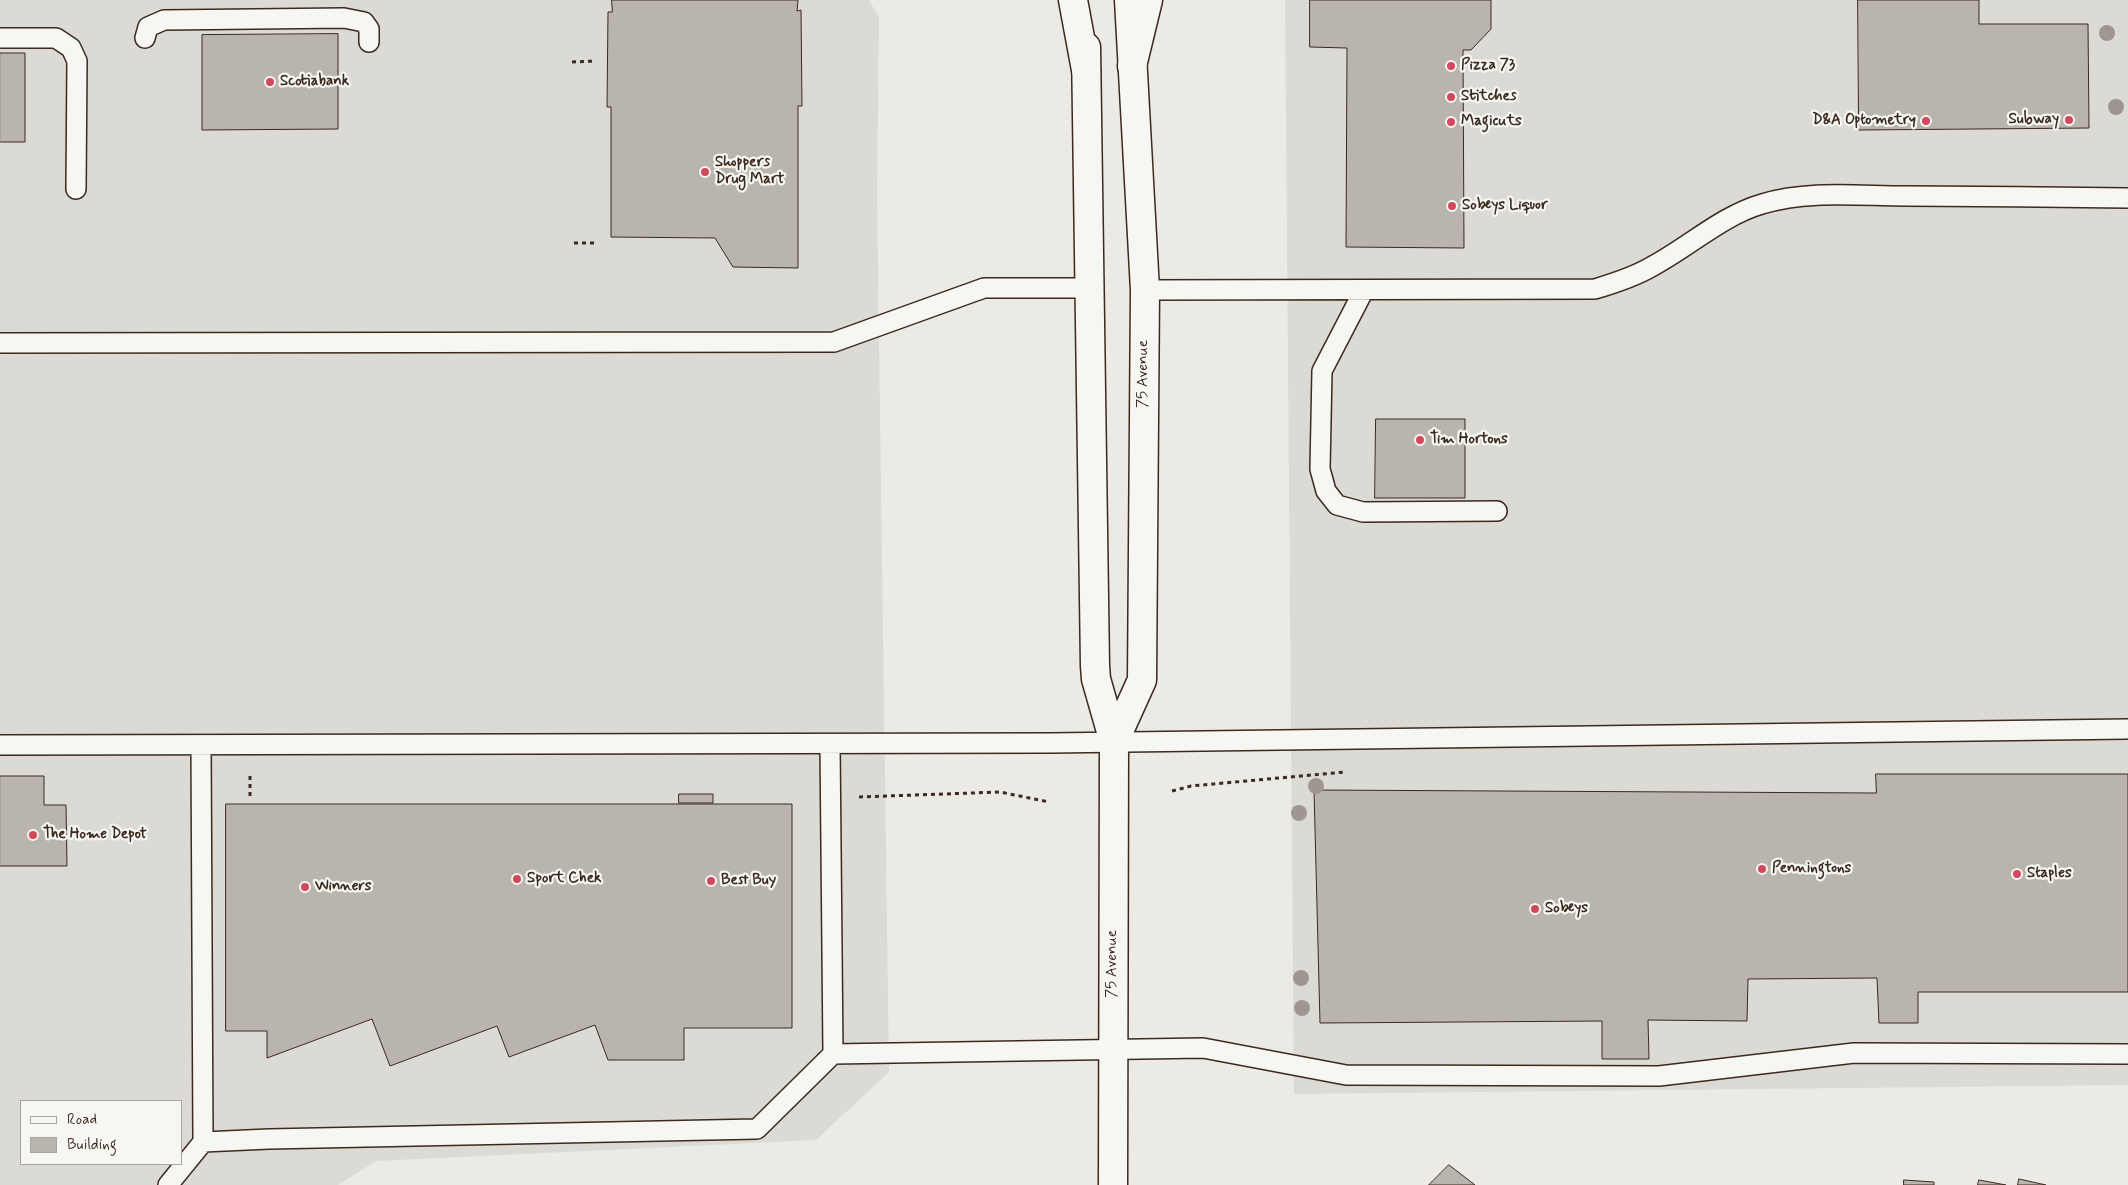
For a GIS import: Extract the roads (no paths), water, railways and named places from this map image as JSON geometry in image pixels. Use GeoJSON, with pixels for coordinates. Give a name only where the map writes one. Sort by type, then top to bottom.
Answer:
{"type":"FeatureCollection","features":[{"type":"Feature","properties":{"kind":"main road"},"geometry":{"type":"LineString","coordinates":[[1073,0],[1086,70]]}},
{"type":"Feature","properties":{"kind":"main road","name":"75 Avenue"},"geometry":{"type":"LineString","coordinates":[[1085,0],[1095,666],[1096,679],[1114,742],[1114,1185]]}},
{"type":"Feature","properties":{"kind":"main road","name":"75 Avenue"},"geometry":{"type":"LineString","coordinates":[[1114,742],[1142,680],[1145,290],[1130,0]]}},
{"type":"Feature","properties":{"kind":"main road"},"geometry":{"type":"LineString","coordinates":[[1132,66],[1148,0]]}},
{"type":"Feature","properties":{"kind":"lane"},"geometry":{"type":"LineString","coordinates":[[145,38],[148,27],[164,20],[344,18],[364,22],[369,29],[370,42]]}},
{"type":"Feature","properties":{"kind":"lane"},"geometry":{"type":"LineString","coordinates":[[0,38],[56,38],[71,48],[77,61],[76,189]]}},
{"type":"Feature","properties":{"kind":"lane"},"geometry":{"type":"LineString","coordinates":[[1145,290],[1595,289],[1632,277],[1653,267],[1721,222],[1738,213],[1763,204],[1800,197],[1840,195],[2128,198]]}},
{"type":"Feature","properties":{"kind":"lane"},"geometry":{"type":"LineString","coordinates":[[0,343],[834,342],[984,288],[1088,288]]}},
{"type":"Feature","properties":{"kind":"lane"},"geometry":{"type":"LineString","coordinates":[[1364,290],[1322,371],[1320,469],[1326,491],[1337,505],[1363,512],[1497,511]]}},
{"type":"Feature","properties":{"kind":"lane"},"geometry":{"type":"LineString","coordinates":[[0,745],[1114,742],[2128,729]]}},
{"type":"Feature","properties":{"kind":"lane"},"geometry":{"type":"LineString","coordinates":[[830,744],[833,1054]]}},
{"type":"Feature","properties":{"kind":"lane"},"geometry":{"type":"LineString","coordinates":[[168,1185],[203,1142],[201,745]]}},
{"type":"Feature","properties":{"kind":"lane"},"geometry":{"type":"LineString","coordinates":[[203,1142],[269,1138],[757,1129],[833,1054],[1203,1048],[1346,1076],[1659,1076],[1854,1053],[2128,1054]]}},
{"type":"Feature","properties":{"kind":"place","name":"Pizza 73"},"geometry":{"type":"Point","coordinates":[1451,66]}},
{"type":"Feature","properties":{"kind":"place","name":"Scotiabank"},"geometry":{"type":"Point","coordinates":[270,82]}},
{"type":"Feature","properties":{"kind":"place","name":"Stitches"},"geometry":{"type":"Point","coordinates":[1451,97]}},
{"type":"Feature","properties":{"kind":"place","name":"Subway"},"geometry":{"type":"Point","coordinates":[2069,120]}},
{"type":"Feature","properties":{"kind":"place","name":"D&A Optometry"},"geometry":{"type":"Point","coordinates":[1926,121]}},
{"type":"Feature","properties":{"kind":"place","name":"Magicuts"},"geometry":{"type":"Point","coordinates":[1451,122]}},
{"type":"Feature","properties":{"kind":"place","name":"Shoppers Drug Mart"},"geometry":{"type":"Point","coordinates":[705,172]}},
{"type":"Feature","properties":{"kind":"place","name":"Sobeys Liquor"},"geometry":{"type":"Point","coordinates":[1452,206]}},
{"type":"Feature","properties":{"kind":"place","name":"Tim Hortons"},"geometry":{"type":"Point","coordinates":[1420,440]}},
{"type":"Feature","properties":{"kind":"place","name":"The Home Depot"},"geometry":{"type":"Point","coordinates":[33,835]}},
{"type":"Feature","properties":{"kind":"place","name":"Penningtons"},"geometry":{"type":"Point","coordinates":[1762,869]}},
{"type":"Feature","properties":{"kind":"place","name":"Staples"},"geometry":{"type":"Point","coordinates":[2017,874]}},
{"type":"Feature","properties":{"kind":"place","name":"Sport Chek"},"geometry":{"type":"Point","coordinates":[517,879]}},
{"type":"Feature","properties":{"kind":"place","name":"Best Buy"},"geometry":{"type":"Point","coordinates":[711,881]}},
{"type":"Feature","properties":{"kind":"place","name":"Winners"},"geometry":{"type":"Point","coordinates":[305,887]}},
{"type":"Feature","properties":{"kind":"place","name":"Sobeys"},"geometry":{"type":"Point","coordinates":[1535,909]}}]}
